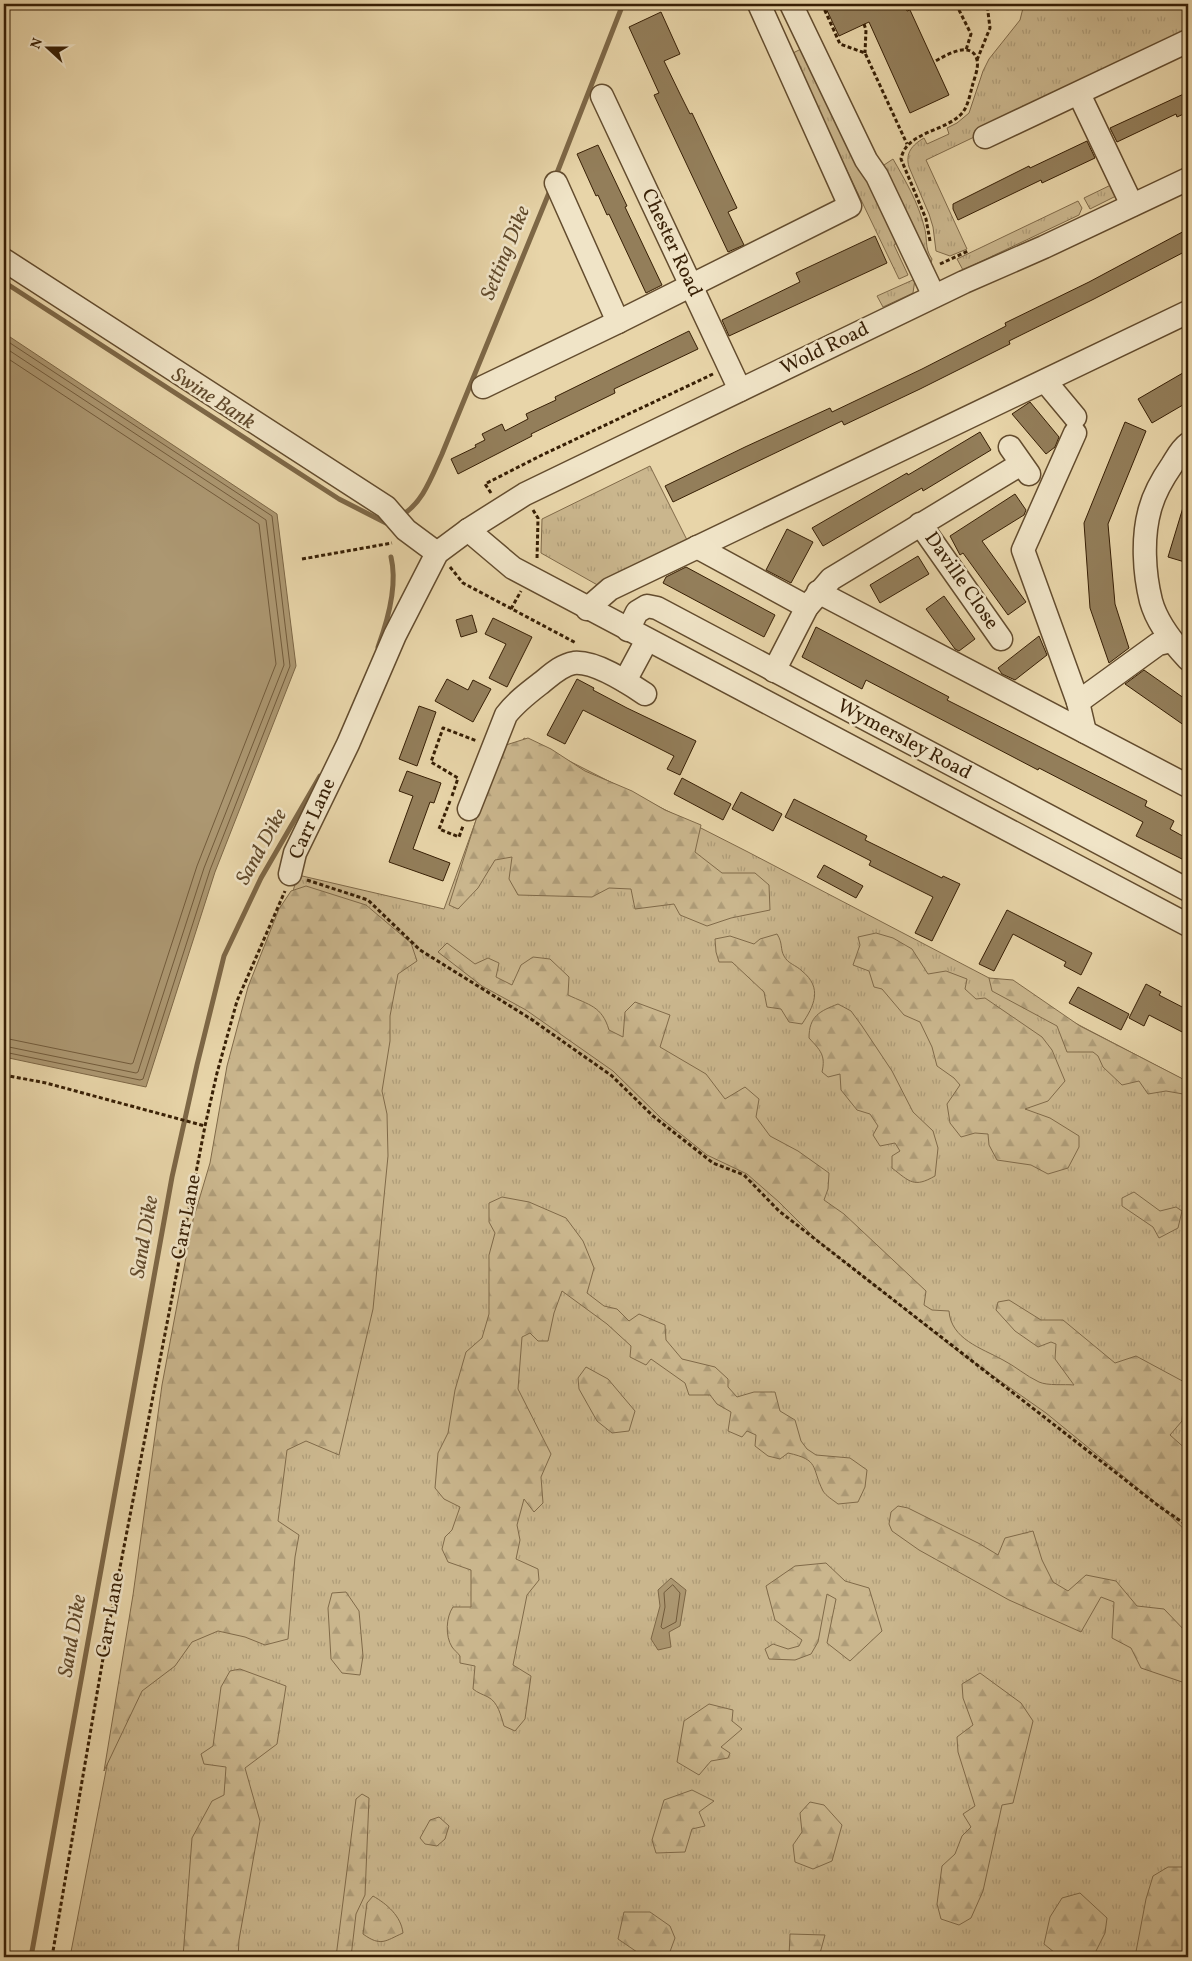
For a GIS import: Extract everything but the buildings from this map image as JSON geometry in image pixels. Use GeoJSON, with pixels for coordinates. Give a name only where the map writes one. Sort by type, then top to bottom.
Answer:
{"type":"FeatureCollection","features":[{"type":"Feature","properties":{"kind":"street"},"geometry":{"type":"LineString","coordinates":[[483,387],[850,206],[759,4]]}},
{"type":"Feature","properties":{"kind":"street"},"geometry":{"type":"LineString","coordinates":[[787,11],[877,176],[934,296]]}},
{"type":"Feature","properties":{"kind":"street"},"geometry":{"type":"LineString","coordinates":[[985,137],[1080,94],[1188,40]]}},
{"type":"Feature","properties":{"kind":"street"},"geometry":{"type":"LineString","coordinates":[[1080,94],[1132,205]]}},
{"type":"Feature","properties":{"kind":"street","name":"Chester Road"},"geometry":{"type":"LineString","coordinates":[[602,96],[740,390]]}},
{"type":"Feature","properties":{"kind":"street","name":"Wold Road"},"geometry":{"type":"LineString","coordinates":[[468,530],[525,494],[934,296],[1188,179]]}},
{"type":"Feature","properties":{"kind":"street"},"geometry":{"type":"LineString","coordinates":[[556,183],[618,322]]}},
{"type":"Feature","properties":{"kind":"street"},"geometry":{"type":"LineString","coordinates":[[4,260],[386,507],[409,531],[437,553]]}},
{"type":"Feature","properties":{"kind":"street"},"geometry":{"type":"LineString","coordinates":[[588,609],[610,589],[1188,312]]}},
{"type":"Feature","properties":{"kind":"street"},"geometry":{"type":"LineString","coordinates":[[1045,382],[1075,425],[1023,550],[1078,702],[1085,732]]}},
{"type":"Feature","properties":{"kind":"street"},"geometry":{"type":"LineString","coordinates":[[1188,444],[1183,448],[1162,479],[1150,509],[1146,539],[1146,568],[1152,602],[1171,641],[1188,658]]}},
{"type":"Feature","properties":{"kind":"street","name":"Daville Close"},"geometry":{"type":"LineString","coordinates":[[774,671],[812,599],[831,579],[1020,462]]}},
{"type":"Feature","properties":{"kind":"street","name":"Daville Close"},"geometry":{"type":"LineString","coordinates":[[920,524],[1001,638]]}},
{"type":"Feature","properties":{"kind":"street","name":"Carr Lane"},"geometry":{"type":"LineString","coordinates":[[290,874],[294,853],[348,744],[395,635],[437,553],[468,530]]}},
{"type":"Feature","properties":{"kind":"street","name":"Wymersley Road"},"geometry":{"type":"LineString","coordinates":[[468,530],[513,568],[1188,925]]}},
{"type":"Feature","properties":{"kind":"street"},"geometry":{"type":"LineString","coordinates":[[697,548],[812,599],[1085,732],[1188,786]]}},
{"type":"Feature","properties":{"kind":"street","name":"Wymersley Road"},"geometry":{"type":"LineString","coordinates":[[638,635],[637,612],[647,606],[657,608],[1188,890]]}},
{"type":"Feature","properties":{"kind":"street"},"geometry":{"type":"LineString","coordinates":[[625,681],[638,635]]}},
{"type":"Feature","properties":{"kind":"street"},"geometry":{"type":"LineString","coordinates":[[1078,702],[1158,644],[1171,641]]}},
{"type":"Feature","properties":{"kind":"street"},"geometry":{"type":"LineString","coordinates":[[469,796],[494,747],[506,715],[515,703],[559,669],[573,663],[588,664],[625,681],[645,694]]}},
{"type":"Feature","properties":{"kind":"path"},"geometry":{"type":"LineString","coordinates":[[822,4],[840,44],[866,53]]}},
{"type":"Feature","properties":{"kind":"path"},"geometry":{"type":"LineString","coordinates":[[956,4],[971,34],[966,50]]}},
{"type":"Feature","properties":{"kind":"path"},"geometry":{"type":"LineString","coordinates":[[930,244],[926,219],[901,159],[902,152],[907,144],[954,121],[964,111],[976,72],[977,60],[990,28],[987,4]]}},
{"type":"Feature","properties":{"kind":"path"},"geometry":{"type":"LineString","coordinates":[[864,24],[866,30],[866,53],[907,144]]}},
{"type":"Feature","properties":{"kind":"path"},"geometry":{"type":"LineString","coordinates":[[934,62],[958,50],[966,50],[973,53],[977,60]]}},
{"type":"Feature","properties":{"kind":"path"},"geometry":{"type":"LineString","coordinates":[[938,265],[968,251]]}},
{"type":"Feature","properties":{"kind":"path"},"geometry":{"type":"LineString","coordinates":[[939,258],[943,262]]}},
{"type":"Feature","properties":{"kind":"path"},"geometry":{"type":"LineString","coordinates":[[500,510],[485,484],[709,375],[730,369]]}},
{"type":"Feature","properties":{"kind":"path"},"geometry":{"type":"LineString","coordinates":[[531,505],[538,518],[538,559],[536,564]]}},
{"type":"Feature","properties":{"kind":"path"},"geometry":{"type":"LineString","coordinates":[[302,559],[409,531]]}},
{"type":"Feature","properties":{"kind":"path"},"geometry":{"type":"LineString","coordinates":[[437,553],[463,584],[584,647]]}},
{"type":"Feature","properties":{"kind":"path"},"geometry":{"type":"LineString","coordinates":[[511,609],[524,586]]}},
{"type":"Feature","properties":{"kind":"path"},"geometry":{"type":"LineString","coordinates":[[469,796],[459,836],[439,829],[458,778],[431,762],[443,728],[494,747]]}},
{"type":"Feature","properties":{"kind":"path"},"geometry":{"type":"LineString","coordinates":[[290,874],[368,900],[420,950],[531,1019],[612,1076],[653,1116],[713,1163],[744,1174],[779,1212],[1160,1507],[1188,1526]]}},
{"type":"Feature","properties":{"kind":"path","name":"Carr Lane"},"geometry":{"type":"LineString","coordinates":[[52,1957],[134,1492],[205,1126],[217,1073],[237,1001],[286,889],[290,874]]}},
{"type":"Feature","properties":{"kind":"path"},"geometry":{"type":"LineString","coordinates":[[4,1076],[46,1083],[205,1126]]}},
{"type":"Feature","properties":{"kind":"green space"},"geometry":{"type":"Polygon","coordinates":[[[1024,4],[1188,4],[1188,35],[926,160],[967,249],[950,256],[936,251],[933,227],[929,214],[909,167],[908,158],[910,150],[924,138],[927,144],[949,134],[947,128],[957,123],[969,113],[989,59],[1020,20],[1024,4]]]}},
{"type":"Feature","properties":{"kind":"green space"},"geometry":{"type":"Polygon","coordinates":[[[807,46],[900,241],[894,245],[908,275],[899,279],[791,54],[807,46]]]}},
{"type":"Feature","properties":{"kind":"green space"},"geometry":{"type":"Polygon","coordinates":[[[893,159],[918,208],[925,230],[928,251],[932,259],[931,263],[883,168],[884,165],[893,159]]]}},
{"type":"Feature","properties":{"kind":"green space"},"geometry":{"type":"Polygon","coordinates":[[[1117,182],[1122,193],[1090,209],[1084,198],[1117,182]]]}},
{"type":"Feature","properties":{"kind":"green space"},"geometry":{"type":"Polygon","coordinates":[[[1078,201],[1082,208],[1079,215],[963,270],[957,259],[1078,201]]]}},
{"type":"Feature","properties":{"kind":"green space"},"geometry":{"type":"Polygon","coordinates":[[[915,279],[913,293],[883,307],[877,296],[915,279]]]}},
{"type":"Feature","properties":{"kind":"green space"},"geometry":{"type":"Polygon","coordinates":[[[650,466],[689,544],[601,587],[541,553],[542,519],[650,466]]]}},
{"type":"Feature","properties":{"kind":"green space"},"geometry":{"type":"Polygon","coordinates":[[[524,738],[748,852],[1188,1082],[1188,1957],[70,1957],[206,1253],[239,1062],[298,875],[444,909],[479,812],[494,817],[524,738]]]}},
{"type":"Feature","properties":{"kind":"green space"},"geometry":{"type":"Polygon","coordinates":[[[528,738],[551,749],[585,771],[632,791],[665,810],[701,825],[695,852],[722,873],[755,873],[769,885],[770,910],[731,918],[707,926],[680,915],[674,904],[635,909],[631,889],[609,888],[592,897],[518,895],[509,879],[512,857],[495,860],[478,888],[458,909],[449,905],[482,801],[506,745],[528,738]]]}},
{"type":"Feature","properties":{"kind":"green space"},"geometry":{"type":"Polygon","coordinates":[[[306,886],[366,905],[411,943],[417,961],[398,974],[390,1016],[390,1041],[382,1091],[387,1114],[388,1156],[373,1309],[339,1455],[306,1441],[287,1450],[278,1521],[299,1535],[295,1557],[288,1639],[265,1645],[245,1637],[218,1631],[192,1642],[175,1666],[142,1691],[104,1771],[133,1595],[162,1385],[193,1220],[210,1163],[227,1066],[248,987],[279,909],[291,891],[306,886]]]}},
{"type":"Feature","properties":{"kind":"green space"},"geometry":{"type":"Polygon","coordinates":[[[876,933],[893,938],[912,949],[928,974],[946,971],[967,979],[965,989],[976,999],[985,998],[1042,1037],[1052,1050],[1065,1081],[1048,1101],[1025,1109],[1050,1118],[1079,1136],[1079,1147],[1068,1168],[1048,1174],[1031,1165],[997,1160],[989,1145],[988,1134],[975,1133],[961,1137],[950,1123],[947,1104],[960,1085],[954,1078],[937,1066],[932,1047],[920,1022],[904,1015],[882,989],[874,987],[869,971],[853,965],[860,945],[858,937],[876,933]]]}},
{"type":"Feature","properties":{"kind":"green space"},"geometry":{"type":"Polygon","coordinates":[[[777,934],[786,959],[809,977],[813,984],[813,1004],[802,1024],[789,1022],[781,1009],[767,1007],[764,992],[732,962],[719,962],[716,952],[715,939],[730,936],[754,944],[760,939],[777,934]]]}},
{"type":"Feature","properties":{"kind":"green space"},"geometry":{"type":"Polygon","coordinates":[[[447,943],[475,964],[488,958],[499,963],[496,977],[512,985],[521,965],[533,957],[550,959],[569,977],[568,995],[594,1007],[603,1016],[609,1030],[623,1037],[625,1012],[635,1002],[670,1015],[660,1047],[706,1074],[725,1099],[745,1087],[759,1099],[756,1117],[770,1136],[798,1151],[829,1173],[828,1189],[824,1200],[844,1214],[926,1291],[924,1305],[932,1310],[949,1311],[955,1329],[968,1342],[1007,1362],[1039,1382],[1074,1385],[1055,1359],[1056,1344],[1051,1342],[1038,1347],[1015,1331],[996,1310],[998,1302],[1009,1300],[1041,1320],[1063,1320],[1115,1363],[1136,1356],[1188,1384],[1188,1402],[1183,1409],[1182,1421],[1170,1435],[1188,1451],[1188,1533],[1161,1507],[1046,1413],[959,1352],[818,1241],[779,1202],[747,1174],[707,1155],[662,1119],[613,1071],[526,1010],[482,986],[438,952],[447,943]]]}},
{"type":"Feature","properties":{"kind":"green space"},"geometry":{"type":"Polygon","coordinates":[[[989,978],[1013,980],[1080,1026],[1181,1078],[1188,1084],[1188,1124],[1184,1117],[1183,1094],[1166,1091],[1148,1094],[1139,1081],[1122,1085],[1103,1067],[1098,1056],[1093,1052],[1067,1052],[1057,1026],[992,991],[989,978]]]}},
{"type":"Feature","properties":{"kind":"green space"},"geometry":{"type":"Polygon","coordinates":[[[838,1004],[851,1011],[892,1071],[913,1112],[933,1131],[938,1148],[935,1176],[928,1180],[912,1182],[892,1168],[892,1156],[900,1151],[895,1143],[880,1146],[873,1135],[878,1126],[870,1114],[857,1110],[841,1090],[840,1074],[828,1077],[822,1072],[823,1057],[809,1038],[811,1024],[813,1019],[821,1012],[838,1004]]]}},
{"type":"Feature","properties":{"kind":"green space"},"geometry":{"type":"Polygon","coordinates":[[[1134,1192],[1160,1211],[1176,1207],[1182,1211],[1178,1228],[1159,1238],[1153,1227],[1122,1206],[1122,1198],[1134,1192]]]}},
{"type":"Feature","properties":{"kind":"green space"},"geometry":{"type":"Polygon","coordinates":[[[502,1197],[529,1202],[566,1218],[583,1241],[594,1268],[587,1293],[604,1306],[617,1309],[629,1321],[639,1314],[665,1325],[666,1340],[682,1359],[715,1367],[728,1379],[728,1387],[737,1397],[754,1392],[775,1392],[780,1411],[795,1420],[801,1441],[807,1449],[816,1455],[850,1458],[867,1470],[865,1487],[858,1502],[838,1504],[823,1491],[810,1462],[788,1453],[780,1459],[768,1456],[755,1446],[756,1435],[747,1431],[742,1437],[728,1431],[731,1412],[717,1404],[710,1395],[689,1395],[685,1383],[651,1359],[646,1365],[630,1357],[631,1346],[607,1324],[562,1291],[554,1313],[548,1341],[538,1341],[530,1333],[522,1337],[518,1389],[551,1454],[541,1477],[543,1503],[534,1512],[524,1499],[517,1525],[520,1540],[516,1559],[538,1569],[539,1580],[527,1595],[513,1665],[531,1676],[525,1719],[515,1731],[504,1726],[499,1710],[491,1699],[473,1689],[475,1666],[460,1663],[460,1656],[448,1638],[447,1627],[453,1607],[471,1607],[471,1570],[448,1562],[442,1549],[445,1537],[452,1530],[460,1507],[444,1499],[435,1488],[438,1453],[448,1433],[455,1390],[466,1352],[482,1338],[489,1314],[489,1255],[495,1233],[489,1222],[489,1203],[502,1197]]]}},
{"type":"Feature","properties":{"kind":"green space"},"geometry":{"type":"Polygon","coordinates":[[[586,1367],[608,1379],[635,1411],[629,1431],[612,1433],[597,1421],[579,1389],[578,1378],[586,1367]]]}},
{"type":"Feature","properties":{"kind":"green space"},"geometry":{"type":"Polygon","coordinates":[[[898,1506],[908,1508],[998,1555],[1005,1538],[1033,1531],[1042,1560],[1053,1582],[1068,1591],[1086,1575],[1116,1581],[1137,1606],[1164,1609],[1188,1634],[1188,1684],[1141,1668],[1131,1648],[1112,1638],[1114,1602],[1101,1597],[1081,1632],[1009,1600],[919,1550],[892,1531],[889,1524],[891,1512],[898,1506]]]}},
{"type":"Feature","properties":{"kind":"green space"},"geometry":{"type":"Polygon","coordinates":[[[826,1563],[845,1581],[869,1588],[882,1631],[850,1661],[827,1643],[836,1599],[827,1594],[818,1642],[811,1654],[795,1660],[769,1659],[765,1649],[773,1644],[788,1649],[799,1646],[802,1640],[775,1620],[766,1586],[795,1566],[826,1563]]]}},
{"type":"Feature","properties":{"kind":"green space"},"geometry":{"type":"Polygon","coordinates":[[[346,1592],[359,1611],[363,1656],[360,1675],[342,1673],[331,1659],[328,1608],[332,1593],[346,1592]]]}},
{"type":"Feature","properties":{"kind":"green space"},"geometry":{"type":"Polygon","coordinates":[[[240,1669],[286,1686],[277,1744],[245,1768],[260,1821],[239,1940],[238,1957],[183,1957],[192,1838],[212,1801],[224,1795],[226,1767],[204,1764],[201,1754],[213,1746],[221,1687],[230,1671],[240,1669]]]}},
{"type":"Feature","properties":{"kind":"green space"},"geometry":{"type":"Polygon","coordinates":[[[980,1673],[1021,1703],[1033,1721],[1013,1803],[1002,1805],[983,1891],[971,1918],[959,1925],[941,1919],[937,1904],[942,1866],[955,1854],[962,1836],[971,1827],[963,1814],[975,1806],[958,1752],[957,1737],[973,1725],[963,1698],[962,1684],[980,1673]]]}},
{"type":"Feature","properties":{"kind":"green space"},"geometry":{"type":"Polygon","coordinates":[[[709,1704],[733,1710],[732,1721],[742,1729],[721,1747],[730,1753],[728,1758],[711,1761],[699,1775],[677,1762],[684,1721],[709,1704]]]}},
{"type":"Feature","properties":{"kind":"green space"},"geometry":{"type":"Polygon","coordinates":[[[692,1790],[714,1801],[699,1812],[705,1826],[692,1829],[685,1852],[656,1853],[652,1840],[664,1800],[692,1790]]]}},
{"type":"Feature","properties":{"kind":"green space"},"geometry":{"type":"Polygon","coordinates":[[[362,1794],[369,1798],[365,1895],[356,1914],[351,1957],[336,1957],[356,1799],[362,1794]]]}},
{"type":"Feature","properties":{"kind":"green space"},"geometry":{"type":"Polygon","coordinates":[[[810,1802],[824,1805],[842,1825],[832,1861],[813,1869],[795,1862],[793,1845],[802,1832],[800,1813],[810,1802]]]}},
{"type":"Feature","properties":{"kind":"green space"},"geometry":{"type":"Polygon","coordinates":[[[439,1817],[449,1826],[445,1839],[437,1846],[425,1844],[420,1838],[430,1820],[439,1817]]]}},
{"type":"Feature","properties":{"kind":"green space"},"geometry":{"type":"Polygon","coordinates":[[[1168,1867],[1182,1867],[1188,1871],[1188,1957],[1135,1957],[1146,1899],[1153,1876],[1168,1867]]]}},
{"type":"Feature","properties":{"kind":"green space"},"geometry":{"type":"Polygon","coordinates":[[[1080,1893],[1107,1918],[1105,1933],[1095,1953],[1081,1957],[1060,1957],[1044,1944],[1050,1917],[1062,1898],[1080,1893]]]}},
{"type":"Feature","properties":{"kind":"green space"},"geometry":{"type":"Polygon","coordinates":[[[373,1896],[393,1911],[402,1927],[403,1933],[379,1942],[363,1934],[367,1903],[373,1896]]]}},
{"type":"Feature","properties":{"kind":"green space"},"geometry":{"type":"Polygon","coordinates":[[[624,1912],[650,1912],[670,1926],[675,1938],[668,1957],[638,1957],[637,1952],[618,1939],[624,1912]]]}},
{"type":"Feature","properties":{"kind":"green space"},"geometry":{"type":"Polygon","coordinates":[[[790,1934],[825,1935],[819,1957],[789,1957],[790,1934]]]}},
{"type":"Feature","properties":{"kind":"water"},"geometry":{"type":"Polygon","coordinates":[[[4,333],[277,514],[296,666],[215,872],[146,1087],[4,1057],[4,333]]]}},
{"type":"Feature","properties":{"kind":"water"},"geometry":{"type":"Polygon","coordinates":[[[671,1578],[686,1590],[680,1626],[669,1632],[671,1647],[658,1650],[651,1639],[660,1606],[658,1590],[671,1578]]]}},
{"type":"Feature","properties":{"kind":"waterway","name":"Setting Dike"},"geometry":{"type":"LineString","coordinates":[[555,178],[623,4]]}},
{"type":"Feature","properties":{"kind":"waterway","name":"Setting Dike"},"geometry":{"type":"LineString","coordinates":[[400,516],[414,505],[426,489],[551,188]]}},
{"type":"Feature","properties":{"kind":"waterway","name":"Swine Bank"},"geometry":{"type":"LineString","coordinates":[[4,282],[339,499],[386,523],[390,521]]}},
{"type":"Feature","properties":{"kind":"waterway","name":"Sand Dike"},"geometry":{"type":"LineString","coordinates":[[378,647],[393,591],[391,557]]}},
{"type":"Feature","properties":{"kind":"waterway","name":"Sand Dike"},"geometry":{"type":"LineString","coordinates":[[31,1957],[172,1177],[197,1065],[224,956],[261,878],[320,776]]}}]}
